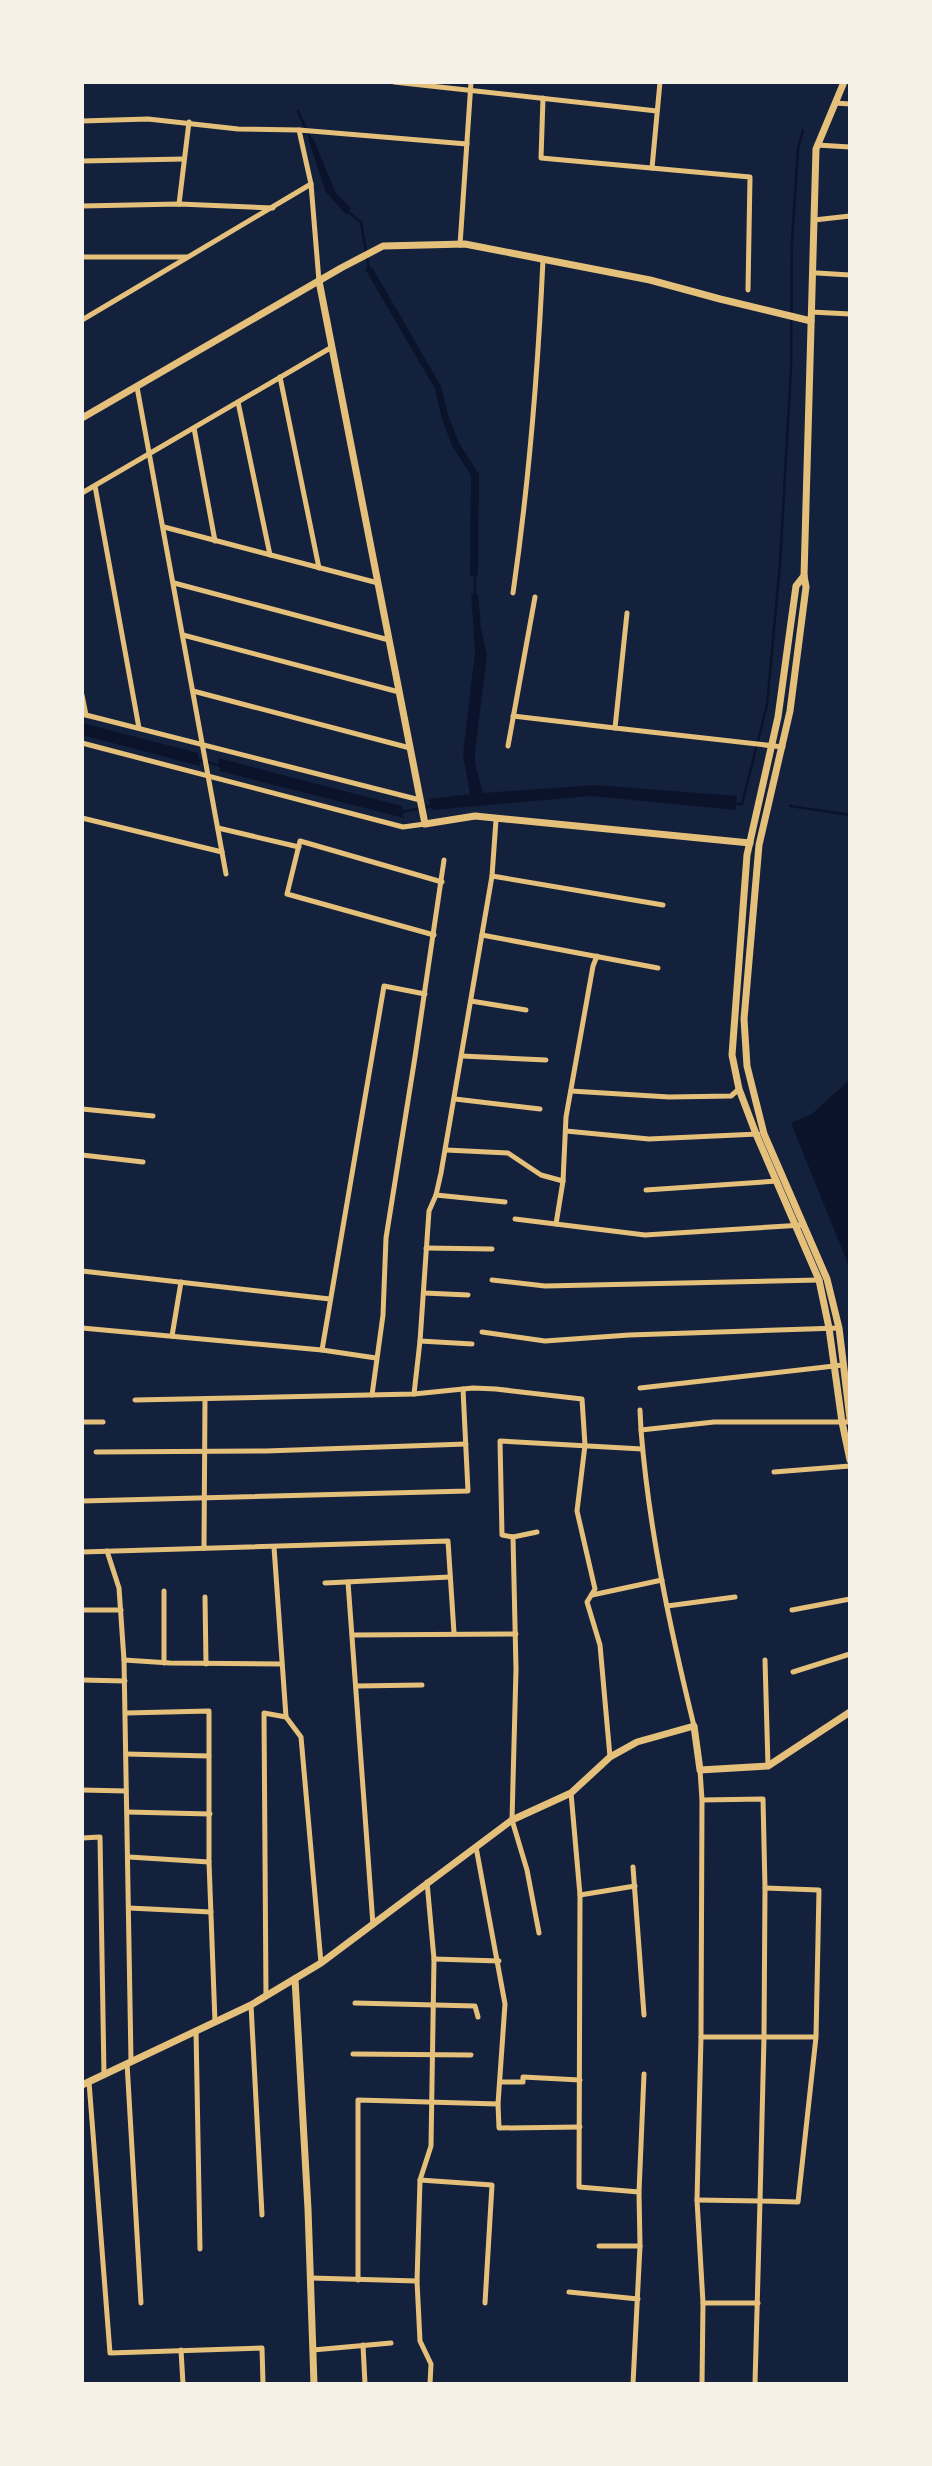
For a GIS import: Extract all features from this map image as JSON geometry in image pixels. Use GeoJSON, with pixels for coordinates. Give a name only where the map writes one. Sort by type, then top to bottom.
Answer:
{"type":"FeatureCollection","features":[{"type":"Feature","properties":{"kind":"street"},"geometry":{"type":"LineString","coordinates":[[394,82],[657,111]]}},
{"type":"Feature","properties":{"kind":"street"},"geometry":{"type":"LineString","coordinates":[[460,244],[471,82]]}},
{"type":"Feature","properties":{"kind":"street"},"geometry":{"type":"LineString","coordinates":[[652,169],[660,82]]}},
{"type":"Feature","properties":{"kind":"street"},"geometry":{"type":"LineString","coordinates":[[839,1366],[839,1328],[823,1280],[775,1181],[760,1134],[747,1066],[744,1019],[759,845],[783,747],[806,587],[804,576],[817,145],[844,82]]}},
{"type":"Feature","properties":{"kind":"street"},"geometry":{"type":"LineString","coordinates":[[543,98],[541,159],[750,177],[748,290]]}},
{"type":"Feature","properties":{"kind":"street"},"geometry":{"type":"LineString","coordinates":[[835,103],[850,104]]}},
{"type":"Feature","properties":{"kind":"street"},"geometry":{"type":"LineString","coordinates":[[82,121],[148,119],[239,129],[299,130],[467,144]]}},
{"type":"Feature","properties":{"kind":"street"},"geometry":{"type":"LineString","coordinates":[[180,204],[189,122]]}},
{"type":"Feature","properties":{"kind":"street"},"geometry":{"type":"LineString","coordinates":[[299,130],[310,184],[319,281],[425,824]]}},
{"type":"Feature","properties":{"kind":"street"},"geometry":{"type":"LineString","coordinates":[[817,145],[850,147]]}},
{"type":"Feature","properties":{"kind":"street"},"geometry":{"type":"LineString","coordinates":[[82,161],[184,159]]}},
{"type":"Feature","properties":{"kind":"street"},"geometry":{"type":"LineString","coordinates":[[82,320],[310,184]]}},
{"type":"Feature","properties":{"kind":"street"},"geometry":{"type":"LineString","coordinates":[[82,206],[180,204],[273,208]]}},
{"type":"Feature","properties":{"kind":"street"},"geometry":{"type":"LineString","coordinates":[[814,220],[850,216]]}},
{"type":"Feature","properties":{"kind":"street"},"geometry":{"type":"LineString","coordinates":[[82,418],[383,246],[460,244],[650,279],[720,299],[811,317],[850,314]]}},
{"type":"Feature","properties":{"kind":"street"},"geometry":{"type":"LineString","coordinates":[[82,257],[190,257]]}},
{"type":"Feature","properties":{"kind":"street"},"geometry":{"type":"LineString","coordinates":[[513,593],[528,473],[543,259]]}},
{"type":"Feature","properties":{"kind":"street"},"geometry":{"type":"LineString","coordinates":[[817,273],[850,275]]}},
{"type":"Feature","properties":{"kind":"street"},"geometry":{"type":"LineString","coordinates":[[82,493],[332,347]]}},
{"type":"Feature","properties":{"kind":"street"},"geometry":{"type":"LineString","coordinates":[[280,377],[319,568]]}},
{"type":"Feature","properties":{"kind":"street"},"geometry":{"type":"LineString","coordinates":[[137,387],[226,874]]}},
{"type":"Feature","properties":{"kind":"street"},"geometry":{"type":"LineString","coordinates":[[239,402],[270,555]]}},
{"type":"Feature","properties":{"kind":"street"},"geometry":{"type":"LineString","coordinates":[[194,428],[215,541]]}},
{"type":"Feature","properties":{"kind":"street"},"geometry":{"type":"LineString","coordinates":[[95,485],[139,729]]}},
{"type":"Feature","properties":{"kind":"street"},"geometry":{"type":"LineString","coordinates":[[164,527],[378,583]]}},
{"type":"Feature","properties":{"kind":"street"},"geometry":{"type":"LineString","coordinates":[[799,1226],[784,1180],[739,1089],[732,1055],[750,843],[772,746],[796,586],[804,576]]}},
{"type":"Feature","properties":{"kind":"street"},"geometry":{"type":"LineString","coordinates":[[174,583],[389,640]]}},
{"type":"Feature","properties":{"kind":"street"},"geometry":{"type":"LineString","coordinates":[[508,746],[535,597]]}},
{"type":"Feature","properties":{"kind":"street"},"geometry":{"type":"LineString","coordinates":[[615,729],[627,613]]}},
{"type":"Feature","properties":{"kind":"street"},"geometry":{"type":"LineString","coordinates":[[183,635],[399,692]]}},
{"type":"Feature","properties":{"kind":"street"},"geometry":{"type":"LineString","coordinates":[[193,691],[410,748]]}},
{"type":"Feature","properties":{"kind":"street"},"geometry":{"type":"LineString","coordinates":[[82,695],[84,714],[420,800]]}},
{"type":"Feature","properties":{"kind":"street"},"geometry":{"type":"LineString","coordinates":[[513,716],[783,747]]}},
{"type":"Feature","properties":{"kind":"street"},"geometry":{"type":"LineString","coordinates":[[82,743],[208,773],[403,827],[475,816],[750,843]]}},
{"type":"Feature","properties":{"kind":"street"},"geometry":{"type":"LineString","coordinates":[[82,818],[222,852]]}},
{"type":"Feature","properties":{"kind":"street"},"geometry":{"type":"LineString","coordinates":[[414,1394],[429,1210],[436,1195],[455,1099],[492,876],[496,820]]}},
{"type":"Feature","properties":{"kind":"street"},"geometry":{"type":"LineString","coordinates":[[218,828],[299,846]]}},
{"type":"Feature","properties":{"kind":"street"},"geometry":{"type":"LineString","coordinates":[[434,935],[287,894],[300,841],[442,882]]}},
{"type":"Feature","properties":{"kind":"street"},"geometry":{"type":"LineString","coordinates":[[372,1395],[383,1315],[386,1238],[444,860]]}},
{"type":"Feature","properties":{"kind":"street"},"geometry":{"type":"LineString","coordinates":[[492,876],[663,905]]}},
{"type":"Feature","properties":{"kind":"street"},"geometry":{"type":"LineString","coordinates":[[482,935],[658,968]]}},
{"type":"Feature","properties":{"kind":"street"},"geometry":{"type":"LineString","coordinates":[[556,1224],[563,1181],[566,1117],[593,966],[597,957]]}},
{"type":"Feature","properties":{"kind":"street"},"geometry":{"type":"LineString","coordinates":[[322,1350],[384,986],[425,994]]}},
{"type":"Feature","properties":{"kind":"street"},"geometry":{"type":"LineString","coordinates":[[471,1001],[526,1010]]}},
{"type":"Feature","properties":{"kind":"street"},"geometry":{"type":"LineString","coordinates":[[462,1056],[547,1060]]}},
{"type":"Feature","properties":{"kind":"street"},"geometry":{"type":"LineString","coordinates":[[571,1091],[669,1097],[731,1096],[739,1089]]}},
{"type":"Feature","properties":{"kind":"street"},"geometry":{"type":"LineString","coordinates":[[455,1099],[540,1110]]}},
{"type":"Feature","properties":{"kind":"street"},"geometry":{"type":"LineString","coordinates":[[82,1109],[153,1116]]}},
{"type":"Feature","properties":{"kind":"street"},"geometry":{"type":"LineString","coordinates":[[566,1131],[649,1139],[760,1134]]}},
{"type":"Feature","properties":{"kind":"street"},"geometry":{"type":"LineString","coordinates":[[446,1150],[508,1153],[541,1175],[563,1181]]}},
{"type":"Feature","properties":{"kind":"street"},"geometry":{"type":"LineString","coordinates":[[82,1154],[144,1162]]}},
{"type":"Feature","properties":{"kind":"street"},"geometry":{"type":"LineString","coordinates":[[646,1189],[784,1180]]}},
{"type":"Feature","properties":{"kind":"street"},"geometry":{"type":"LineString","coordinates":[[436,1195],[505,1202]]}},
{"type":"Feature","properties":{"kind":"street"},"geometry":{"type":"LineString","coordinates":[[515,1219],[645,1235],[799,1226]]}},
{"type":"Feature","properties":{"kind":"street"},"geometry":{"type":"LineString","coordinates":[[426,1248],[492,1249]]}},
{"type":"Feature","properties":{"kind":"street"},"geometry":{"type":"LineString","coordinates":[[82,1271],[330,1299]]}},
{"type":"Feature","properties":{"kind":"street"},"geometry":{"type":"LineString","coordinates":[[492,1280],[544,1286],[823,1280]]}},
{"type":"Feature","properties":{"kind":"street"},"geometry":{"type":"LineString","coordinates":[[823,1280],[829,1328],[839,1366],[850,1460]]}},
{"type":"Feature","properties":{"kind":"street"},"geometry":{"type":"LineString","coordinates":[[172,1336],[181,1283]]}},
{"type":"Feature","properties":{"kind":"street"},"geometry":{"type":"LineString","coordinates":[[424,1293],[468,1295]]}},
{"type":"Feature","properties":{"kind":"street"},"geometry":{"type":"LineString","coordinates":[[82,1328],[322,1350],[376,1358]]}},
{"type":"Feature","properties":{"kind":"street"},"geometry":{"type":"LineString","coordinates":[[482,1332],[545,1341],[629,1335],[839,1328]]}},
{"type":"Feature","properties":{"kind":"street"},"geometry":{"type":"LineString","coordinates":[[420,1341],[472,1344]]}},
{"type":"Feature","properties":{"kind":"street"},"geometry":{"type":"LineString","coordinates":[[640,1388],[839,1366]]}},
{"type":"Feature","properties":{"kind":"street"},"geometry":{"type":"LineString","coordinates":[[82,1501],[468,1491],[463,1389]]}},
{"type":"Feature","properties":{"kind":"street"},"geometry":{"type":"LineString","coordinates":[[135,1400],[414,1394],[463,1389],[496,1389],[582,1399],[585,1445],[577,1511],[595,1589],[587,1602],[600,1645],[610,1756]]}},
{"type":"Feature","properties":{"kind":"street"},"geometry":{"type":"LineString","coordinates":[[204,1548],[205,1399]]}},
{"type":"Feature","properties":{"kind":"street"},"geometry":{"type":"LineString","coordinates":[[640,1410],[646,1490],[667,1606],[694,1726],[702,1800],[697,2200],[703,2303],[702,2384]]}},
{"type":"Feature","properties":{"kind":"street"},"geometry":{"type":"LineString","coordinates":[[641,1430],[714,1422],[847,1421]]}},
{"type":"Feature","properties":{"kind":"street"},"geometry":{"type":"LineString","coordinates":[[82,1422],[103,1422]]}},
{"type":"Feature","properties":{"kind":"street"},"geometry":{"type":"LineString","coordinates":[[537,1532],[513,1537],[502,1535],[499,1441],[642,1449]]}},
{"type":"Feature","properties":{"kind":"street"},"geometry":{"type":"LineString","coordinates":[[96,1452],[205,1452],[466,1444]]}},
{"type":"Feature","properties":{"kind":"street"},"geometry":{"type":"LineString","coordinates":[[774,1472],[850,1466]]}},
{"type":"Feature","properties":{"kind":"street"},"geometry":{"type":"LineString","coordinates":[[513,1537],[516,1634],[512,1820],[527,1870],[539,1933]]}},
{"type":"Feature","properties":{"kind":"street"},"geometry":{"type":"LineString","coordinates":[[82,1552],[448,1541],[454,1633]]}},
{"type":"Feature","properties":{"kind":"street"},"geometry":{"type":"LineString","coordinates":[[274,1547],[286,1717],[301,1737],[321,1963]]}},
{"type":"Feature","properties":{"kind":"street"},"geometry":{"type":"LineString","coordinates":[[107,1551],[119,1588],[125,1681],[130,1908],[129,2062],[141,2303]]}},
{"type":"Feature","properties":{"kind":"street"},"geometry":{"type":"LineString","coordinates":[[326,1583],[450,1577]]}},
{"type":"Feature","properties":{"kind":"street"},"geometry":{"type":"LineString","coordinates":[[592,1595],[662,1580]]}},
{"type":"Feature","properties":{"kind":"street"},"geometry":{"type":"LineString","coordinates":[[348,1582],[373,1925]]}},
{"type":"Feature","properties":{"kind":"street"},"geometry":{"type":"LineString","coordinates":[[164,1591],[164,1663]]}},
{"type":"Feature","properties":{"kind":"street"},"geometry":{"type":"LineString","coordinates":[[205,1597],[206,1664]]}},
{"type":"Feature","properties":{"kind":"street"},"geometry":{"type":"LineString","coordinates":[[667,1606],[735,1597]]}},
{"type":"Feature","properties":{"kind":"street"},"geometry":{"type":"LineString","coordinates":[[792,1610],[850,1599]]}},
{"type":"Feature","properties":{"kind":"street"},"geometry":{"type":"LineString","coordinates":[[82,1610],[121,1610]]}},
{"type":"Feature","properties":{"kind":"street"},"geometry":{"type":"LineString","coordinates":[[352,1635],[516,1634]]}},
{"type":"Feature","properties":{"kind":"street"},"geometry":{"type":"LineString","coordinates":[[793,1672],[850,1654]]}},
{"type":"Feature","properties":{"kind":"street"},"geometry":{"type":"LineString","coordinates":[[124,1660],[282,1664]]}},
{"type":"Feature","properties":{"kind":"street"},"geometry":{"type":"LineString","coordinates":[[765,1660],[768,1766]]}},
{"type":"Feature","properties":{"kind":"street"},"geometry":{"type":"LineString","coordinates":[[82,1680],[125,1681]]}},
{"type":"Feature","properties":{"kind":"street"},"geometry":{"type":"LineString","coordinates":[[355,1686],[422,1685]]}},
{"type":"Feature","properties":{"kind":"street"},"geometry":{"type":"LineString","coordinates":[[126,1713],[209,1712],[209,1862],[215,2022]]}},
{"type":"Feature","properties":{"kind":"street"},"geometry":{"type":"LineString","coordinates":[[700,1770],[768,1766],[850,1712]]}},
{"type":"Feature","properties":{"kind":"street"},"geometry":{"type":"LineString","coordinates":[[266,1996],[264,1713],[286,1717]]}},
{"type":"Feature","properties":{"kind":"street"},"geometry":{"type":"LineString","coordinates":[[264,2384],[262,2348],[110,2353],[86,2083],[251,2005],[321,1963],[512,1820],[571,1793],[610,1756],[637,1742],[694,1726]]}},
{"type":"Feature","properties":{"kind":"street"},"geometry":{"type":"LineString","coordinates":[[126,1754],[209,1756]]}},
{"type":"Feature","properties":{"kind":"street"},"geometry":{"type":"LineString","coordinates":[[82,1790],[126,1791]]}},
{"type":"Feature","properties":{"kind":"street"},"geometry":{"type":"LineString","coordinates":[[571,1793],[580,1895],[579,2188],[639,2192]]}},
{"type":"Feature","properties":{"kind":"street"},"geometry":{"type":"LineString","coordinates":[[702,1800],[763,1799],[764,2037],[755,2384]]}},
{"type":"Feature","properties":{"kind":"street"},"geometry":{"type":"LineString","coordinates":[[127,1812],[209,1814]]}},
{"type":"Feature","properties":{"kind":"street"},"geometry":{"type":"LineString","coordinates":[[82,1838],[100,1838],[104,2075]]}},
{"type":"Feature","properties":{"kind":"street"},"geometry":{"type":"LineString","coordinates":[[476,1847],[505,2004],[498,2104],[499,2128],[580,2127]]}},
{"type":"Feature","properties":{"kind":"street"},"geometry":{"type":"LineString","coordinates":[[128,1857],[209,1862]]}},
{"type":"Feature","properties":{"kind":"street"},"geometry":{"type":"LineString","coordinates":[[633,1867],[644,2015]]}},
{"type":"Feature","properties":{"kind":"street"},"geometry":{"type":"LineString","coordinates":[[427,1882],[434,1959],[430,2146],[420,2180],[417,2281],[420,2341],[430,2364],[430,2384]]}},
{"type":"Feature","properties":{"kind":"street"},"geometry":{"type":"LineString","coordinates":[[580,1895],[635,1886]]}},
{"type":"Feature","properties":{"kind":"street"},"geometry":{"type":"LineString","coordinates":[[697,2200],[798,2202],[816,2037],[819,1891],[765,1888]]}},
{"type":"Feature","properties":{"kind":"street"},"geometry":{"type":"LineString","coordinates":[[130,1908],[211,1912]]}},
{"type":"Feature","properties":{"kind":"street"},"geometry":{"type":"LineString","coordinates":[[434,1959],[499,1961]]}},
{"type":"Feature","properties":{"kind":"street"},"geometry":{"type":"LineString","coordinates":[[295,1979],[303,2101],[314,2384]]}},
{"type":"Feature","properties":{"kind":"street"},"geometry":{"type":"LineString","coordinates":[[355,2003],[475,2006],[478,2017]]}},
{"type":"Feature","properties":{"kind":"street"},"geometry":{"type":"LineString","coordinates":[[251,2005],[262,2215]]}},
{"type":"Feature","properties":{"kind":"street"},"geometry":{"type":"LineString","coordinates":[[196,2031],[200,2249]]}},
{"type":"Feature","properties":{"kind":"street"},"geometry":{"type":"LineString","coordinates":[[701,2037],[816,2037]]}},
{"type":"Feature","properties":{"kind":"street"},"geometry":{"type":"LineString","coordinates":[[353,2054],[471,2055]]}},
{"type":"Feature","properties":{"kind":"street"},"geometry":{"type":"LineString","coordinates":[[633,2384],[640,2246],[639,2192],[644,2074]]}},
{"type":"Feature","properties":{"kind":"street"},"geometry":{"type":"LineString","coordinates":[[500,2082],[523,2082],[523,2077],[580,2080]]}},
{"type":"Feature","properties":{"kind":"street"},"geometry":{"type":"LineString","coordinates":[[358,2280],[358,2100],[498,2104]]}},
{"type":"Feature","properties":{"kind":"street"},"geometry":{"type":"LineString","coordinates":[[420,2180],[492,2185],[485,2303]]}},
{"type":"Feature","properties":{"kind":"street"},"geometry":{"type":"LineString","coordinates":[[599,2246],[640,2246]]}},
{"type":"Feature","properties":{"kind":"street"},"geometry":{"type":"LineString","coordinates":[[311,2277],[417,2281]]}},
{"type":"Feature","properties":{"kind":"street"},"geometry":{"type":"LineString","coordinates":[[569,2292],[638,2299]]}},
{"type":"Feature","properties":{"kind":"street"},"geometry":{"type":"LineString","coordinates":[[703,2303],[758,2303]]}},
{"type":"Feature","properties":{"kind":"street"},"geometry":{"type":"LineString","coordinates":[[313,2350],[391,2343]]}},
{"type":"Feature","properties":{"kind":"street"},"geometry":{"type":"LineString","coordinates":[[363,2345],[365,2384]]}},
{"type":"Feature","properties":{"kind":"street"},"geometry":{"type":"LineString","coordinates":[[181,2350],[183,2384]]}},
{"type":"Feature","properties":{"kind":"water"},"geometry":{"type":"Polygon","coordinates":[[[313,138],[336,193],[351,208],[346,215],[326,192],[308,139],[313,138]]]}},
{"type":"Feature","properties":{"kind":"water"},"geometry":{"type":"Polygon","coordinates":[[[372,267],[441,386],[459,443],[479,474],[478,575],[470,576],[471,475],[452,446],[435,389],[365,269],[372,267]]]}},
{"type":"Feature","properties":{"kind":"water"},"geometry":{"type":"Polygon","coordinates":[[[471,594],[478,595],[487,655],[475,751],[475,764],[483,793],[595,785],[737,796],[735,810],[591,796],[432,810],[429,799],[470,794],[463,755],[475,652],[471,594]]]}},
{"type":"Feature","properties":{"kind":"water"},"geometry":{"type":"Polygon","coordinates":[[[82,723],[198,753],[200,766],[82,735],[82,723]]]}},
{"type":"Feature","properties":{"kind":"water"},"geometry":{"type":"Polygon","coordinates":[[[218,758],[402,806],[404,818],[220,771],[218,758]]]}},
{"type":"Feature","properties":{"kind":"water"},"geometry":{"type":"Polygon","coordinates":[[[850,1079],[850,1269],[791,1123],[812,1114],[850,1079]]]}},
{"type":"Feature","properties":{"kind":"waterway"},"geometry":{"type":"LineString","coordinates":[[298,111],[311,140]]}},
{"type":"Feature","properties":{"kind":"waterway"},"geometry":{"type":"LineString","coordinates":[[734,804],[742,804],[767,705],[780,564],[791,369],[792,241],[798,149],[803,130]]}},
{"type":"Feature","properties":{"kind":"waterway"},"geometry":{"type":"LineString","coordinates":[[347,211],[361,222],[369,270]]}},
{"type":"Feature","properties":{"kind":"waterway"},"geometry":{"type":"LineString","coordinates":[[475,574],[475,595]]}},
{"type":"Feature","properties":{"kind":"waterway"},"geometry":{"type":"LineString","coordinates":[[197,759],[221,766]]}},
{"type":"Feature","properties":{"kind":"waterway"},"geometry":{"type":"LineString","coordinates":[[401,812],[432,806]]}},
{"type":"Feature","properties":{"kind":"waterway"},"geometry":{"type":"LineString","coordinates":[[790,806],[850,815]]}}]}
